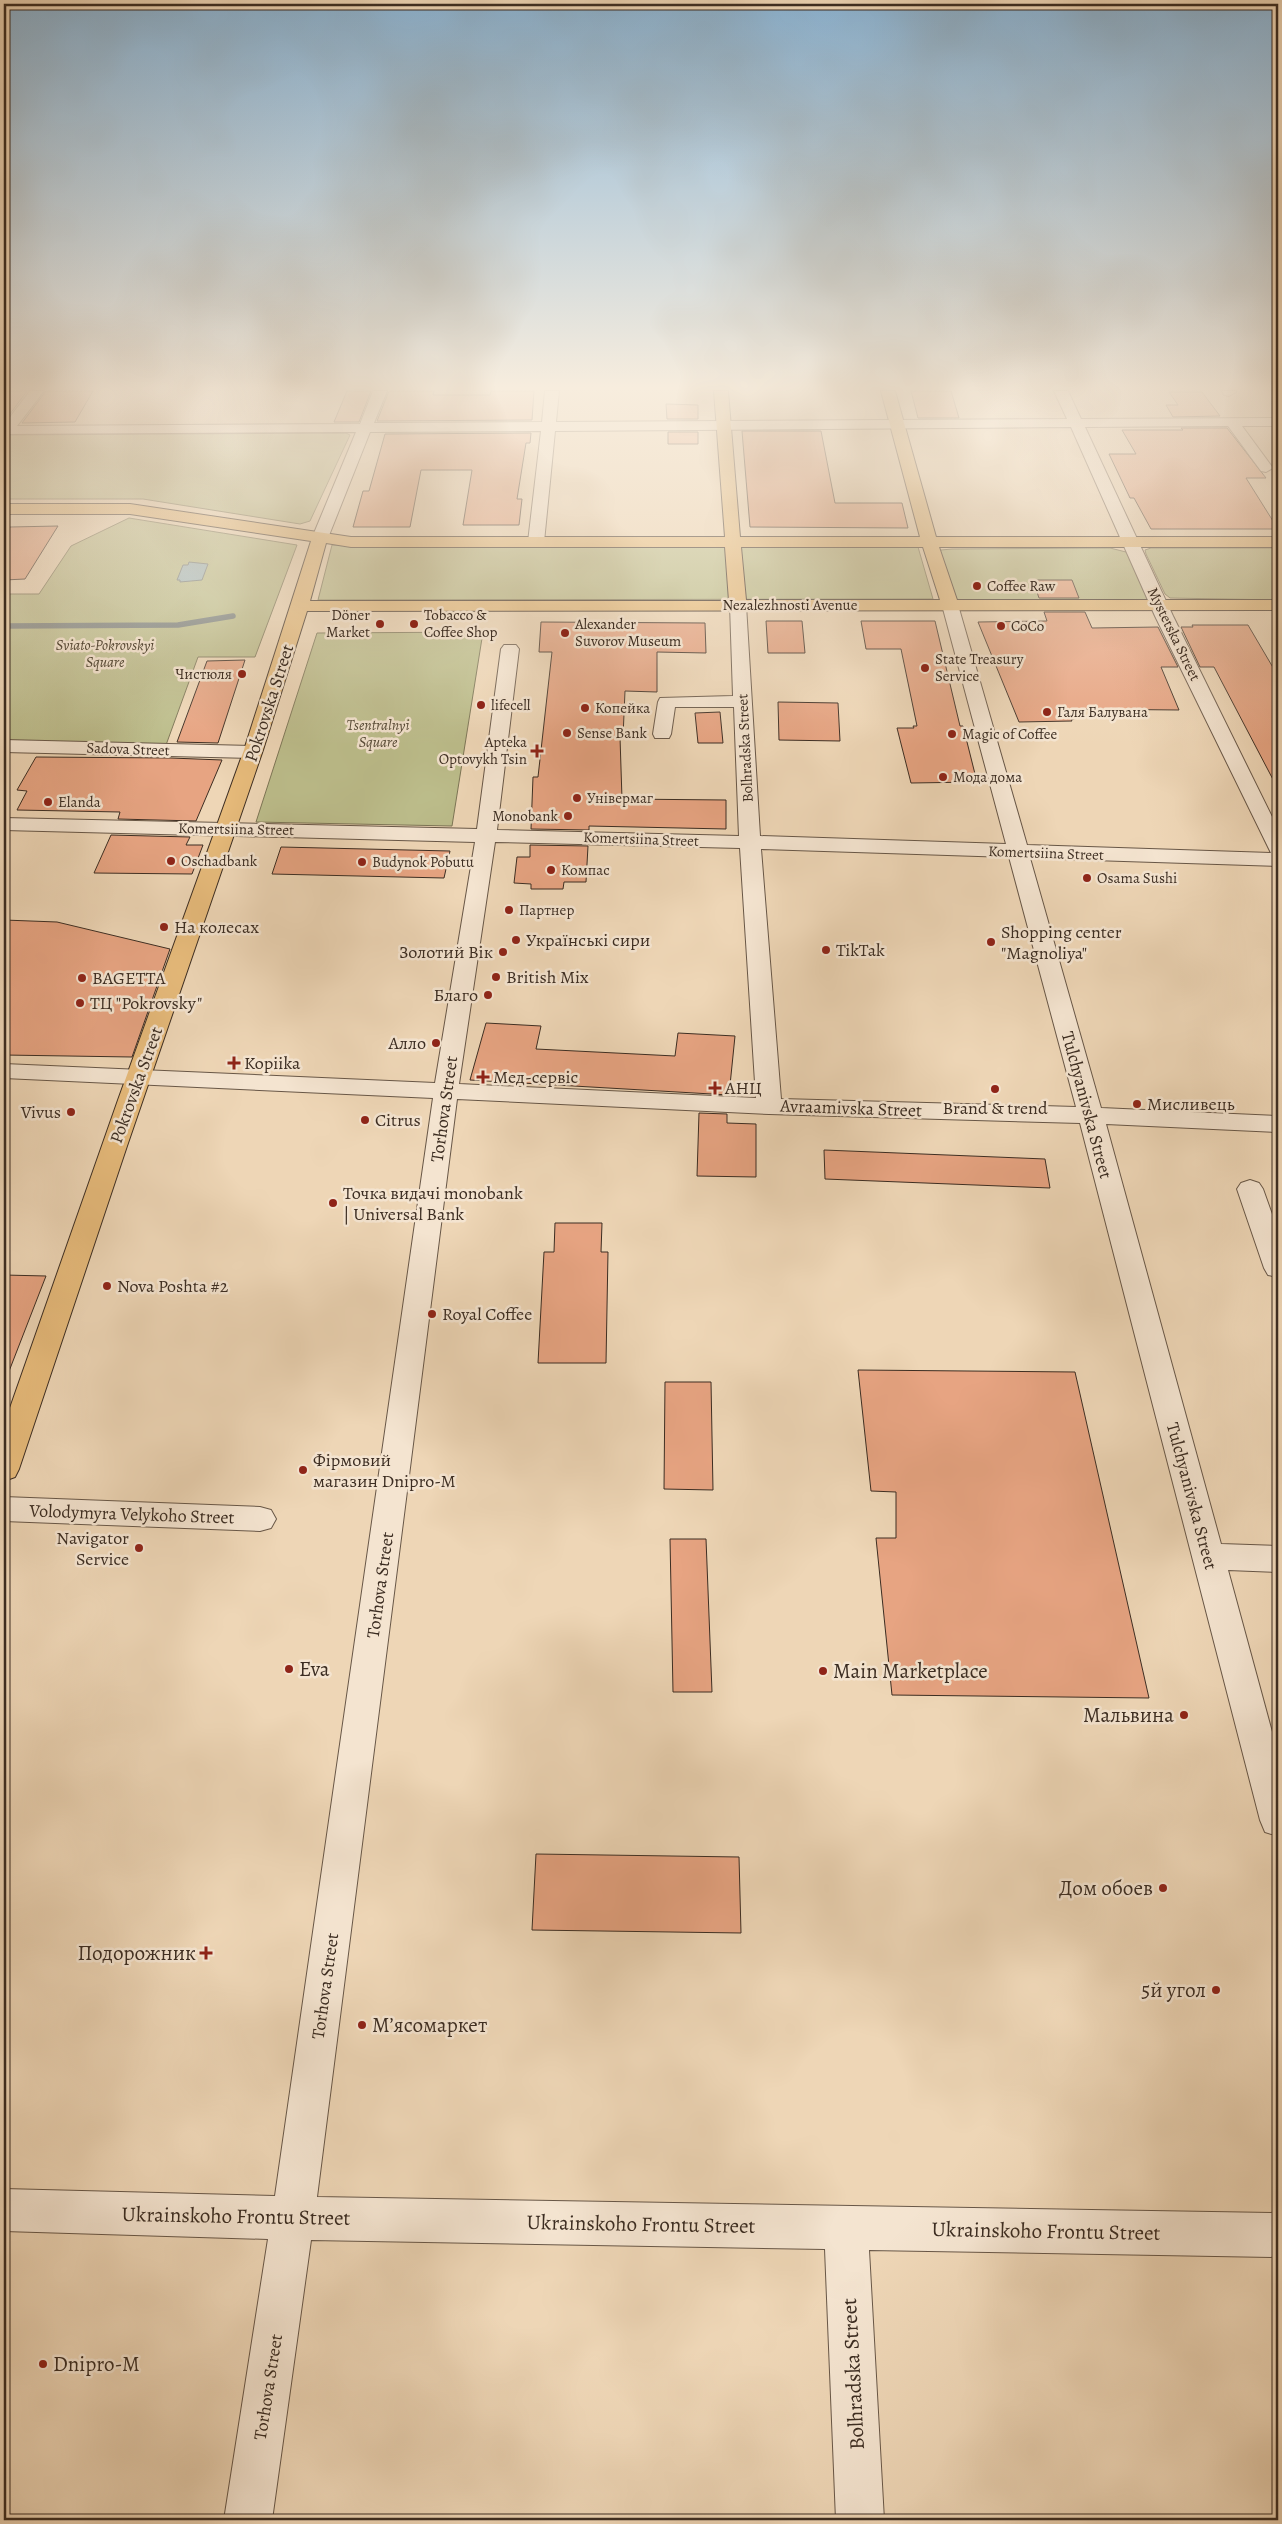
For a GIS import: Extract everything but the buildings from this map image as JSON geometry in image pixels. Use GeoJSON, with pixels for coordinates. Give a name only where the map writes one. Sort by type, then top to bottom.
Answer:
{"type":"FeatureCollection","features":[{"type":"Feature","properties":{"kind":"main road"},"geometry":{"type":"LineString","coordinates":[[135,509],[351,542],[1278,542]]}},
{"type":"Feature","properties":{"kind":"main road","name":"Bolhradska Street"},"geometry":{"type":"LineString","coordinates":[[731,509],[738,606]]}},
{"type":"Feature","properties":{"kind":"main road","name":"Tulchyanivska Street"},"geometry":{"type":"LineString","coordinates":[[920,509],[950,605]]}},
{"type":"Feature","properties":{"kind":"main road","name":"Pokrovska Street"},"geometry":{"type":"LineString","coordinates":[[4,1469],[139,1076],[228,829],[301,606],[320,538]]}},
{"type":"Feature","properties":{"kind":"main road","name":"Nezalezhnosti Avenue"},"geometry":{"type":"LineString","coordinates":[[301,606],[1278,605]]}},
{"type":"Feature","properties":{"kind":"street","name":"Pokrovska Street"},"geometry":{"type":"LineString","coordinates":[[320,538],[332,509]]}},
{"type":"Feature","properties":{"kind":"street"},"geometry":{"type":"LineString","coordinates":[[536,542],[540,509]]}},
{"type":"Feature","properties":{"kind":"street","name":"Mystetska Street"},"geometry":{"type":"LineString","coordinates":[[1115,509],[1278,849]]}},
{"type":"Feature","properties":{"kind":"street","name":"Tulchyanivska Street"},"geometry":{"type":"LineString","coordinates":[[950,605],[1016,852],[1091,1115],[1278,1820]]}},
{"type":"Feature","properties":{"kind":"street","name":"Bolhradska Street"},"geometry":{"type":"LineString","coordinates":[[738,606],[750,842],[769,1106]]}},
{"type":"Feature","properties":{"kind":"street","name":"Torhova Street"},"geometry":{"type":"LineString","coordinates":[[248,2520],[293,2218],[389,1524],[446,1091],[486,835],[510,649]]}},
{"type":"Feature","properties":{"kind":"street"},"geometry":{"type":"LineString","coordinates":[[662,734],[667,702],[742,700]]}},
{"type":"Feature","properties":{"kind":"street","name":"Sadova Street"},"geometry":{"type":"LineString","coordinates":[[4,746],[252,752]]}},
{"type":"Feature","properties":{"kind":"street","name":"Komertsiina Street"},"geometry":{"type":"LineString","coordinates":[[4,824],[750,842],[1278,860]]}},
{"type":"Feature","properties":{"kind":"street","name":"Avraamivska Street"},"geometry":{"type":"LineString","coordinates":[[4,1070],[769,1106],[1091,1115],[1278,1124]]}},
{"type":"Feature","properties":{"kind":"street"},"geometry":{"type":"LineString","coordinates":[[1250,1189],[1278,1268]]}},
{"type":"Feature","properties":{"kind":"street","name":"Volodymyra Velykoho Street"},"geometry":{"type":"LineString","coordinates":[[4,1509],[260,1519]]}},
{"type":"Feature","properties":{"kind":"street"},"geometry":{"type":"LineString","coordinates":[[1209,1557],[1278,1559]]}},
{"type":"Feature","properties":{"kind":"street","name":"Ukrainskoho Frontu Street"},"geometry":{"type":"LineString","coordinates":[[4,2210],[293,2218],[1278,2235]]}},
{"type":"Feature","properties":{"kind":"street","name":"Bolhradska Street"},"geometry":{"type":"LineString","coordinates":[[846,2228],[860,2520]]}},
{"type":"Feature","properties":{"kind":"green space"},"geometry":{"type":"Polygon","coordinates":[[[204,509],[316,509],[310,521],[300,524],[204,509]]]}},
{"type":"Feature","properties":{"kind":"green space","name":"Sviato-Pokrovskyi Square"},"geometry":{"type":"Polygon","coordinates":[[[129,518],[297,545],[255,657],[198,657],[166,745],[4,741],[4,594],[39,594],[71,546],[129,518]]]}},
{"type":"Feature","properties":{"kind":"green space"},"geometry":{"type":"Polygon","coordinates":[[[332,545],[918,547],[933,599],[318,600],[332,545]]]}},
{"type":"Feature","properties":{"kind":"green space"},"geometry":{"type":"Polygon","coordinates":[[[1110,548],[1130,553],[1151,600],[1139,602],[959,601],[952,594],[948,573],[940,553],[941,550],[952,549],[1110,548]]]}},
{"type":"Feature","properties":{"kind":"green space"},"geometry":{"type":"Polygon","coordinates":[[[1151,548],[1278,548],[1278,600],[1170,598],[1165,594],[1146,554],[1145,550],[1151,548]]]}},
{"type":"Feature","properties":{"kind":"green space","name":"Tsentralnyi Square"},"geometry":{"type":"Polygon","coordinates":[[[483,632],[452,826],[256,822],[317,633],[483,632]]]}},
{"type":"Feature","properties":{"kind":"water"},"geometry":{"type":"Polygon","coordinates":[[[189,562],[208,564],[202,580],[180,582],[180,580],[177,580],[183,565],[188,565],[189,562]]]}},
{"type":"Feature","properties":{"kind":"waterway"},"geometry":{"type":"LineString","coordinates":[[4,626],[178,625],[233,616]]}},
{"type":"Feature","properties":{"kind":"place","name":"Coffee Raw"},"geometry":{"type":"Point","coordinates":[977,586]}},
{"type":"Feature","properties":{"kind":"place","name":"Döner Market"},"geometry":{"type":"Point","coordinates":[380,624]}},
{"type":"Feature","properties":{"kind":"place","name":"Tobacco & Coffee Shop"},"geometry":{"type":"Point","coordinates":[414,624]}},
{"type":"Feature","properties":{"kind":"place","name":"CoCo"},"geometry":{"type":"Point","coordinates":[1001,626]}},
{"type":"Feature","properties":{"kind":"place","name":"Alexander Suvorov Museum"},"geometry":{"type":"Point","coordinates":[565,633]}},
{"type":"Feature","properties":{"kind":"place","name":"State Treasury Service"},"geometry":{"type":"Point","coordinates":[925,668]}},
{"type":"Feature","properties":{"kind":"place","name":"Чистюля"},"geometry":{"type":"Point","coordinates":[242,674]}},
{"type":"Feature","properties":{"kind":"place","name":"lifecell"},"geometry":{"type":"Point","coordinates":[481,705]}},
{"type":"Feature","properties":{"kind":"place","name":"Копейка"},"geometry":{"type":"Point","coordinates":[585,708]}},
{"type":"Feature","properties":{"kind":"place","name":"Галя Балувана"},"geometry":{"type":"Point","coordinates":[1047,712]}},
{"type":"Feature","properties":{"kind":"place","name":"Sense Bank"},"geometry":{"type":"Point","coordinates":[567,733]}},
{"type":"Feature","properties":{"kind":"place","name":"Magic of Coffee"},"geometry":{"type":"Point","coordinates":[952,734]}},
{"type":"Feature","properties":{"kind":"place","name":"Apteka Optovykh Tsin"},"geometry":{"type":"Point","coordinates":[537,751]}},
{"type":"Feature","properties":{"kind":"place","name":"Мода дома"},"geometry":{"type":"Point","coordinates":[943,777]}},
{"type":"Feature","properties":{"kind":"place","name":"Універмаг"},"geometry":{"type":"Point","coordinates":[577,798]}},
{"type":"Feature","properties":{"kind":"place","name":"Elanda"},"geometry":{"type":"Point","coordinates":[48,802]}},
{"type":"Feature","properties":{"kind":"place","name":"Monobank"},"geometry":{"type":"Point","coordinates":[568,816]}},
{"type":"Feature","properties":{"kind":"place","name":"Oschadbank"},"geometry":{"type":"Point","coordinates":[171,861]}},
{"type":"Feature","properties":{"kind":"place","name":"Budynok Pobutu"},"geometry":{"type":"Point","coordinates":[362,862]}},
{"type":"Feature","properties":{"kind":"place","name":"Компас"},"geometry":{"type":"Point","coordinates":[551,870]}},
{"type":"Feature","properties":{"kind":"place","name":"Osama Sushi"},"geometry":{"type":"Point","coordinates":[1087,878]}},
{"type":"Feature","properties":{"kind":"place","name":"Партнер"},"geometry":{"type":"Point","coordinates":[509,910]}},
{"type":"Feature","properties":{"kind":"place","name":"На колесах"},"geometry":{"type":"Point","coordinates":[164,927]}},
{"type":"Feature","properties":{"kind":"place","name":"Українські сири"},"geometry":{"type":"Point","coordinates":[516,940]}},
{"type":"Feature","properties":{"kind":"place","name":"Shopping center \"Magnoliya\""},"geometry":{"type":"Point","coordinates":[991,942]}},
{"type":"Feature","properties":{"kind":"place","name":"TikTak"},"geometry":{"type":"Point","coordinates":[826,950]}},
{"type":"Feature","properties":{"kind":"place","name":"Золотий Вік"},"geometry":{"type":"Point","coordinates":[503,952]}},
{"type":"Feature","properties":{"kind":"place","name":"British Mix"},"geometry":{"type":"Point","coordinates":[496,977]}},
{"type":"Feature","properties":{"kind":"place","name":"BAGETTA"},"geometry":{"type":"Point","coordinates":[82,978]}},
{"type":"Feature","properties":{"kind":"place","name":"Благо"},"geometry":{"type":"Point","coordinates":[488,995]}},
{"type":"Feature","properties":{"kind":"place","name":"ТЦ \"Pokrovsky\""},"geometry":{"type":"Point","coordinates":[80,1003]}},
{"type":"Feature","properties":{"kind":"place","name":"Алло"},"geometry":{"type":"Point","coordinates":[436,1043]}},
{"type":"Feature","properties":{"kind":"place","name":"Kopiika"},"geometry":{"type":"Point","coordinates":[234,1063]}},
{"type":"Feature","properties":{"kind":"place","name":"Мед-сервіс"},"geometry":{"type":"Point","coordinates":[483,1077]}},
{"type":"Feature","properties":{"kind":"place","name":"АНЦ"},"geometry":{"type":"Point","coordinates":[715,1088]}},
{"type":"Feature","properties":{"kind":"place","name":"Brand & trend"},"geometry":{"type":"Point","coordinates":[995,1089]}},
{"type":"Feature","properties":{"kind":"place","name":"Мисливець"},"geometry":{"type":"Point","coordinates":[1137,1104]}},
{"type":"Feature","properties":{"kind":"place","name":"Vivus"},"geometry":{"type":"Point","coordinates":[71,1112]}},
{"type":"Feature","properties":{"kind":"place","name":"Citrus"},"geometry":{"type":"Point","coordinates":[365,1120]}},
{"type":"Feature","properties":{"kind":"place","name":"Точка видачі monobank | Universal Bank"},"geometry":{"type":"Point","coordinates":[333,1203]}},
{"type":"Feature","properties":{"kind":"place","name":"Nova Poshta #2"},"geometry":{"type":"Point","coordinates":[107,1286]}},
{"type":"Feature","properties":{"kind":"place","name":"Royal Coffee"},"geometry":{"type":"Point","coordinates":[432,1314]}},
{"type":"Feature","properties":{"kind":"place","name":"Фірмовий магазин Dnipro-M"},"geometry":{"type":"Point","coordinates":[303,1470]}},
{"type":"Feature","properties":{"kind":"place","name":"Navigator Service"},"geometry":{"type":"Point","coordinates":[139,1548]}},
{"type":"Feature","properties":{"kind":"place","name":"Eva"},"geometry":{"type":"Point","coordinates":[289,1669]}},
{"type":"Feature","properties":{"kind":"place","name":"Main Marketplace"},"geometry":{"type":"Point","coordinates":[823,1671]}},
{"type":"Feature","properties":{"kind":"place","name":"Мальвина"},"geometry":{"type":"Point","coordinates":[1184,1715]}},
{"type":"Feature","properties":{"kind":"place","name":"Дом обоев"},"geometry":{"type":"Point","coordinates":[1163,1888]}},
{"type":"Feature","properties":{"kind":"place","name":"Подорожник"},"geometry":{"type":"Point","coordinates":[206,1953]}},
{"type":"Feature","properties":{"kind":"place","name":"5й угол"},"geometry":{"type":"Point","coordinates":[1216,1990]}},
{"type":"Feature","properties":{"kind":"place","name":"Мʼясомаркет"},"geometry":{"type":"Point","coordinates":[362,2025]}},
{"type":"Feature","properties":{"kind":"place","name":"Dnipro-M"},"geometry":{"type":"Point","coordinates":[43,2364]}}]}
